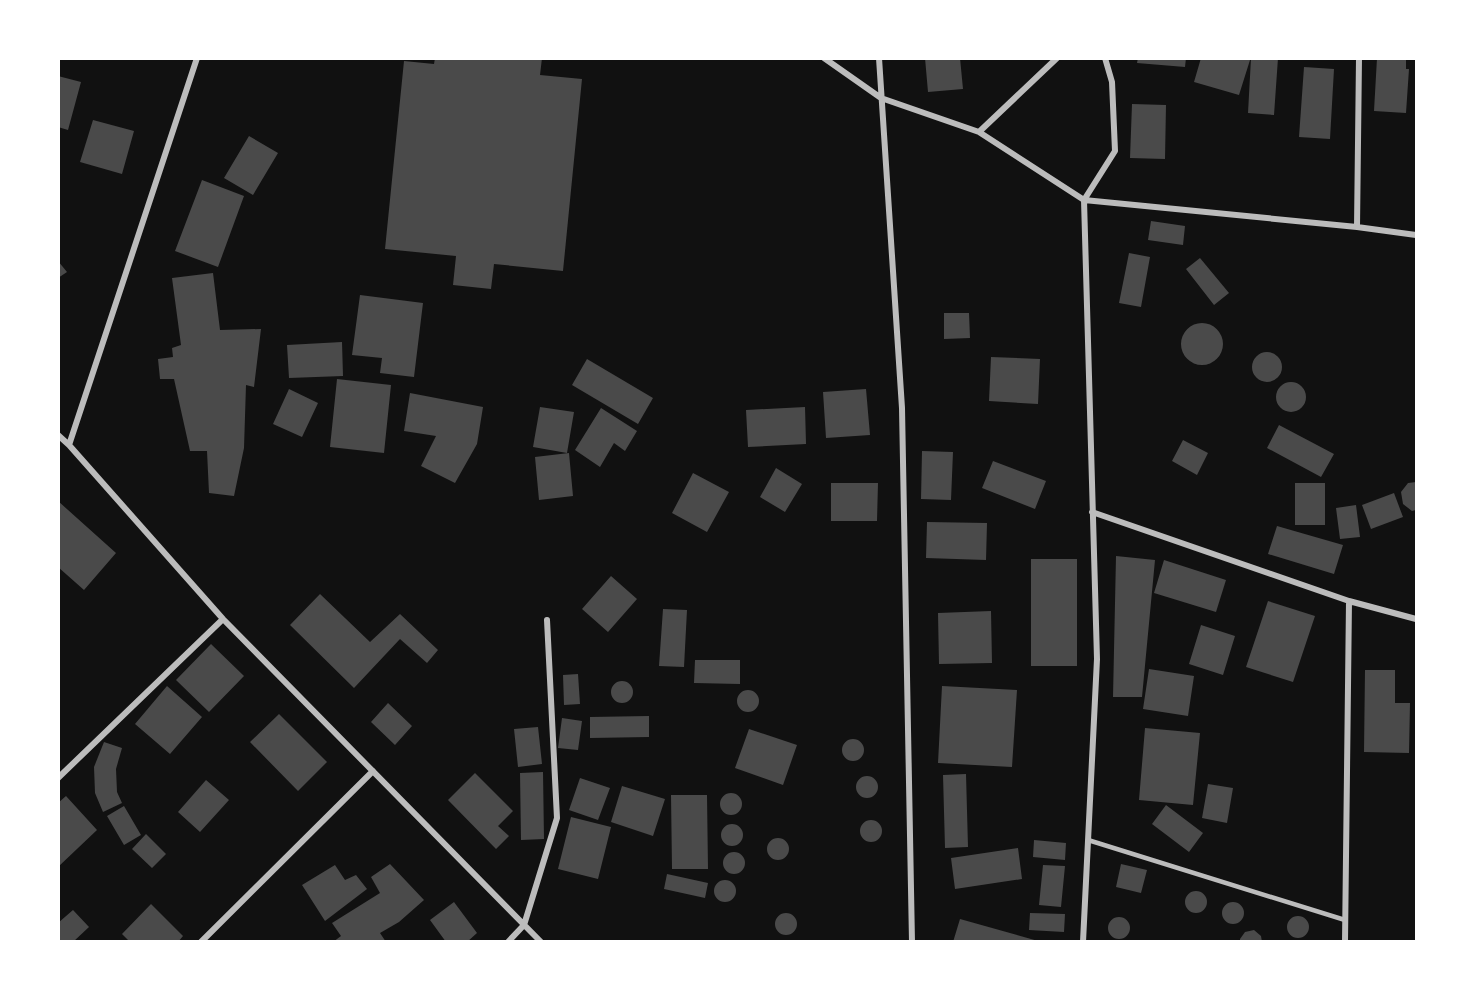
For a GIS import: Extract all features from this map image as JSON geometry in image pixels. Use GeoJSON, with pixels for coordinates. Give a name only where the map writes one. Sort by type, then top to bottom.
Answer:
{"type":"FeatureCollection","features":[{"type":"Feature","properties":{"kind":"street"},"geometry":{"type":"LineString","coordinates":[[69,445],[196,58]]}},
{"type":"Feature","properties":{"kind":"street"},"geometry":{"type":"LineString","coordinates":[[824,58],[881,98],[979,132],[1084,200],[1416,235]]}},
{"type":"Feature","properties":{"kind":"street"},"geometry":{"type":"LineString","coordinates":[[879,58],[902,408],[912,942]]}},
{"type":"Feature","properties":{"kind":"street"},"geometry":{"type":"LineString","coordinates":[[979,132],[1057,58]]}},
{"type":"Feature","properties":{"kind":"street"},"geometry":{"type":"LineString","coordinates":[[1083,942],[1096,659],[1084,200],[1115,152],[1112,82],[1105,58]]}},
{"type":"Feature","properties":{"kind":"street"},"geometry":{"type":"LineString","coordinates":[[1357,227],[1359,58]]}},
{"type":"Feature","properties":{"kind":"street"},"geometry":{"type":"LineString","coordinates":[[58,435],[223,619],[541,942]]}},
{"type":"Feature","properties":{"kind":"street"},"geometry":{"type":"LineString","coordinates":[[1092,512],[1348,601],[1416,619]]}},
{"type":"Feature","properties":{"kind":"street"},"geometry":{"type":"LineString","coordinates":[[1345,942],[1348,601]]}},
{"type":"Feature","properties":{"kind":"street"},"geometry":{"type":"LineString","coordinates":[[58,778],[223,619]]}},
{"type":"Feature","properties":{"kind":"street"},"geometry":{"type":"LineString","coordinates":[[508,942],[524,925],[556,818],[547,620]]}},
{"type":"Feature","properties":{"kind":"street"},"geometry":{"type":"LineString","coordinates":[[201,942],[373,771]]}},
{"type":"Feature","properties":{"kind":"lane"},"geometry":{"type":"LineString","coordinates":[[1088,840],[1345,920]]}},
{"type":"Feature","properties":{"kind":"building"},"geometry":{"type":"Polygon","coordinates":[[[435,58],[542,58],[540,75],[582,79],[563,271],[494,264],[491,289],[453,285],[456,256],[385,249],[404,61],[434,64],[435,58]]]}},
{"type":"Feature","properties":{"kind":"building"},"geometry":{"type":"Polygon","coordinates":[[[925,58],[960,58],[963,89],[928,92],[925,58]]]}},
{"type":"Feature","properties":{"kind":"building"},"geometry":{"type":"Polygon","coordinates":[[[1138,58],[1186,58],[1185,67],[1137,63],[1138,58]]]}},
{"type":"Feature","properties":{"kind":"building"},"geometry":{"type":"Polygon","coordinates":[[[1201,58],[1250,60],[1239,95],[1194,82],[1201,58]]]}},
{"type":"Feature","properties":{"kind":"building"},"geometry":{"type":"Polygon","coordinates":[[[1251,58],[1278,58],[1274,115],[1248,113],[1251,58]]]}},
{"type":"Feature","properties":{"kind":"building"},"geometry":{"type":"Polygon","coordinates":[[[1377,58],[1406,58],[1406,69],[1409,69],[1406,113],[1374,111],[1377,58]]]}},
{"type":"Feature","properties":{"kind":"building"},"geometry":{"type":"Polygon","coordinates":[[[1304,67],[1334,69],[1330,139],[1299,137],[1304,67]]]}},
{"type":"Feature","properties":{"kind":"building"},"geometry":{"type":"Polygon","coordinates":[[[58,76],[81,82],[68,130],[58,127],[58,76]]]}},
{"type":"Feature","properties":{"kind":"building"},"geometry":{"type":"Polygon","coordinates":[[[1132,104],[1166,105],[1165,159],[1130,158],[1132,104]]]}},
{"type":"Feature","properties":{"kind":"building"},"geometry":{"type":"Polygon","coordinates":[[[93,120],[134,131],[122,174],[80,162],[93,120]]]}},
{"type":"Feature","properties":{"kind":"building"},"geometry":{"type":"Polygon","coordinates":[[[249,136],[278,153],[253,195],[224,178],[249,136]]]}},
{"type":"Feature","properties":{"kind":"building"},"geometry":{"type":"Polygon","coordinates":[[[202,180],[244,196],[218,267],[175,251],[202,180]]]}},
{"type":"Feature","properties":{"kind":"building"},"geometry":{"type":"Polygon","coordinates":[[[1151,221],[1185,226],[1183,245],[1148,240],[1151,221]]]}},
{"type":"Feature","properties":{"kind":"building"},"geometry":{"type":"Polygon","coordinates":[[[1129,253],[1150,257],[1141,307],[1119,303],[1129,253]]]}},
{"type":"Feature","properties":{"kind":"building"},"geometry":{"type":"Polygon","coordinates":[[[1200,258],[1229,293],[1214,305],[1186,269],[1200,258]]]}},
{"type":"Feature","properties":{"kind":"building"},"geometry":{"type":"Polygon","coordinates":[[[58,261],[67,272],[58,278],[58,261]]]}},
{"type":"Feature","properties":{"kind":"building"},"geometry":{"type":"Polygon","coordinates":[[[213,273],[220,330],[261,329],[254,387],[246,385],[244,448],[234,496],[209,493],[207,451],[190,451],[174,379],[160,379],[158,359],[173,357],[172,348],[181,345],[172,278],[213,273]]]}},
{"type":"Feature","properties":{"kind":"building"},"geometry":{"type":"Polygon","coordinates":[[[360,295],[423,303],[414,377],[380,373],[382,358],[352,355],[360,295]]]}},
{"type":"Feature","properties":{"kind":"building"},"geometry":{"type":"Polygon","coordinates":[[[944,313],[969,313],[970,338],[944,339],[944,313]]]}},
{"type":"Feature","properties":{"kind":"building"},"geometry":{"type":"Polygon","coordinates":[[[1202,323],[1210,324],[1217,329],[1222,336],[1222,352],[1217,359],[1210,364],[1202,365],[1194,364],[1187,359],[1182,352],[1181,344],[1182,336],[1187,329],[1194,324],[1202,323]]]}},
{"type":"Feature","properties":{"kind":"building"},"geometry":{"type":"Polygon","coordinates":[[[342,342],[343,376],[289,378],[287,345],[342,342]]]}},
{"type":"Feature","properties":{"kind":"building"},"geometry":{"type":"Polygon","coordinates":[[[1267,352],[1273,353],[1281,361],[1281,373],[1273,381],[1267,382],[1261,381],[1253,373],[1252,367],[1253,361],[1261,353],[1267,352]]]}},
{"type":"Feature","properties":{"kind":"building"},"geometry":{"type":"Polygon","coordinates":[[[991,357],[1040,359],[1038,404],[989,401],[991,357]]]}},
{"type":"Feature","properties":{"kind":"building"},"geometry":{"type":"Polygon","coordinates":[[[587,359],[653,398],[638,424],[572,385],[587,359]]]}},
{"type":"Feature","properties":{"kind":"building"},"geometry":{"type":"Polygon","coordinates":[[[337,379],[391,385],[384,453],[330,447],[337,379]]]}},
{"type":"Feature","properties":{"kind":"building"},"geometry":{"type":"Polygon","coordinates":[[[1291,382],[1297,383],[1305,391],[1305,403],[1297,411],[1291,412],[1285,411],[1277,403],[1276,397],[1277,391],[1285,383],[1291,382]]]}},
{"type":"Feature","properties":{"kind":"building"},"geometry":{"type":"Polygon","coordinates":[[[289,389],[318,403],[302,437],[273,424],[289,389]]]}},
{"type":"Feature","properties":{"kind":"building"},"geometry":{"type":"Polygon","coordinates":[[[866,389],[870,435],[826,438],[823,392],[866,389]]]}},
{"type":"Feature","properties":{"kind":"building"},"geometry":{"type":"Polygon","coordinates":[[[410,393],[483,407],[477,444],[455,483],[421,466],[436,436],[404,431],[410,393]]]}},
{"type":"Feature","properties":{"kind":"building"},"geometry":{"type":"Polygon","coordinates":[[[540,407],[574,412],[567,453],[533,447],[540,407]]]}},
{"type":"Feature","properties":{"kind":"building"},"geometry":{"type":"Polygon","coordinates":[[[805,407],[806,444],[748,447],[746,410],[805,407]]]}},
{"type":"Feature","properties":{"kind":"building"},"geometry":{"type":"Polygon","coordinates":[[[601,408],[637,431],[625,451],[614,443],[600,467],[575,450],[601,408]]]}},
{"type":"Feature","properties":{"kind":"building"},"geometry":{"type":"Polygon","coordinates":[[[1279,425],[1334,454],[1321,477],[1267,448],[1279,425]]]}},
{"type":"Feature","properties":{"kind":"building"},"geometry":{"type":"Polygon","coordinates":[[[1183,440],[1208,453],[1197,475],[1172,461],[1183,440]]]}},
{"type":"Feature","properties":{"kind":"building"},"geometry":{"type":"Polygon","coordinates":[[[922,451],[953,452],[951,500],[921,499],[922,451]]]}},
{"type":"Feature","properties":{"kind":"building"},"geometry":{"type":"Polygon","coordinates":[[[569,453],[573,496],[539,500],[535,457],[569,453]]]}},
{"type":"Feature","properties":{"kind":"building"},"geometry":{"type":"Polygon","coordinates":[[[993,461],[1046,481],[1035,509],[982,488],[993,461]]]}},
{"type":"Feature","properties":{"kind":"building"},"geometry":{"type":"Polygon","coordinates":[[[776,468],[802,484],[785,512],[760,497],[776,468]]]}},
{"type":"Feature","properties":{"kind":"building"},"geometry":{"type":"Polygon","coordinates":[[[693,473],[729,492],[707,532],[672,513],[693,473]]]}},
{"type":"Feature","properties":{"kind":"building"},"geometry":{"type":"Polygon","coordinates":[[[1416,482],[1416,510],[1412,511],[1403,504],[1401,492],[1408,483],[1416,482]]]}},
{"type":"Feature","properties":{"kind":"building"},"geometry":{"type":"Polygon","coordinates":[[[831,483],[878,483],[877,521],[831,521],[831,483]]]}},
{"type":"Feature","properties":{"kind":"building"},"geometry":{"type":"Polygon","coordinates":[[[1295,483],[1325,483],[1325,525],[1295,525],[1295,483]]]}},
{"type":"Feature","properties":{"kind":"building"},"geometry":{"type":"Polygon","coordinates":[[[1394,493],[1403,517],[1371,529],[1362,505],[1394,493]]]}},
{"type":"Feature","properties":{"kind":"building"},"geometry":{"type":"Polygon","coordinates":[[[58,501],[116,553],[84,590],[58,567],[58,501]]]}},
{"type":"Feature","properties":{"kind":"building"},"geometry":{"type":"Polygon","coordinates":[[[1356,505],[1360,537],[1340,539],[1336,508],[1356,505]]]}},
{"type":"Feature","properties":{"kind":"building"},"geometry":{"type":"Polygon","coordinates":[[[927,522],[987,523],[986,560],[926,558],[927,522]]]}},
{"type":"Feature","properties":{"kind":"building"},"geometry":{"type":"Polygon","coordinates":[[[1277,526],[1343,545],[1334,574],[1268,554],[1277,526]]]}},
{"type":"Feature","properties":{"kind":"building"},"geometry":{"type":"Polygon","coordinates":[[[1116,556],[1155,560],[1142,697],[1113,697],[1116,556]]]}},
{"type":"Feature","properties":{"kind":"building"},"geometry":{"type":"Polygon","coordinates":[[[1031,559],[1077,559],[1077,666],[1031,666],[1031,559]]]}},
{"type":"Feature","properties":{"kind":"building"},"geometry":{"type":"Polygon","coordinates":[[[1164,560],[1226,580],[1216,612],[1154,593],[1164,560]]]}},
{"type":"Feature","properties":{"kind":"building"},"geometry":{"type":"Polygon","coordinates":[[[611,576],[637,599],[608,632],[582,609],[611,576]]]}},
{"type":"Feature","properties":{"kind":"building"},"geometry":{"type":"Polygon","coordinates":[[[320,594],[370,642],[400,614],[438,650],[427,663],[400,639],[354,688],[290,625],[320,594]]]}},
{"type":"Feature","properties":{"kind":"building"},"geometry":{"type":"Polygon","coordinates":[[[1268,601],[1315,616],[1293,682],[1246,667],[1268,601]]]}},
{"type":"Feature","properties":{"kind":"building"},"geometry":{"type":"Polygon","coordinates":[[[663,609],[687,610],[684,667],[659,666],[663,609]]]}},
{"type":"Feature","properties":{"kind":"building"},"geometry":{"type":"Polygon","coordinates":[[[991,611],[992,663],[939,664],[938,613],[991,611]]]}},
{"type":"Feature","properties":{"kind":"building"},"geometry":{"type":"Polygon","coordinates":[[[1201,625],[1235,636],[1223,675],[1189,664],[1201,625]]]}},
{"type":"Feature","properties":{"kind":"building"},"geometry":{"type":"Polygon","coordinates":[[[211,644],[244,676],[209,712],[176,680],[211,644]]]}},
{"type":"Feature","properties":{"kind":"building"},"geometry":{"type":"Polygon","coordinates":[[[695,660],[740,660],[740,684],[694,683],[695,660]]]}},
{"type":"Feature","properties":{"kind":"building"},"geometry":{"type":"Polygon","coordinates":[[[1149,669],[1194,676],[1188,716],[1143,709],[1149,669]]]}},
{"type":"Feature","properties":{"kind":"building"},"geometry":{"type":"Polygon","coordinates":[[[1365,670],[1395,670],[1395,703],[1410,703],[1409,753],[1364,752],[1365,670]]]}},
{"type":"Feature","properties":{"kind":"building"},"geometry":{"type":"Polygon","coordinates":[[[578,674],[580,704],[564,705],[563,675],[578,674]]]}},
{"type":"Feature","properties":{"kind":"building"},"geometry":{"type":"Polygon","coordinates":[[[622,681],[630,684],[633,692],[630,700],[622,703],[614,700],[611,692],[614,684],[622,681]]]}},
{"type":"Feature","properties":{"kind":"building"},"geometry":{"type":"Polygon","coordinates":[[[167,686],[202,717],[170,754],[135,724],[167,686]]]}},
{"type":"Feature","properties":{"kind":"building"},"geometry":{"type":"Polygon","coordinates":[[[942,686],[1017,690],[1012,767],[938,763],[942,686]]]}},
{"type":"Feature","properties":{"kind":"building"},"geometry":{"type":"Polygon","coordinates":[[[748,690],[756,693],[759,701],[756,709],[748,712],[740,709],[737,701],[740,693],[748,690]]]}},
{"type":"Feature","properties":{"kind":"building"},"geometry":{"type":"Polygon","coordinates":[[[388,703],[412,726],[395,745],[371,722],[388,703]]]}},
{"type":"Feature","properties":{"kind":"building"},"geometry":{"type":"Polygon","coordinates":[[[279,714],[327,762],[298,791],[250,742],[279,714]]]}},
{"type":"Feature","properties":{"kind":"building"},"geometry":{"type":"Polygon","coordinates":[[[649,716],[649,737],[590,738],[590,717],[649,716]]]}},
{"type":"Feature","properties":{"kind":"building"},"geometry":{"type":"Polygon","coordinates":[[[562,718],[582,721],[578,750],[558,748],[562,718]]]}},
{"type":"Feature","properties":{"kind":"building"},"geometry":{"type":"Polygon","coordinates":[[[538,727],[542,764],[518,767],[514,729],[538,727]]]}},
{"type":"Feature","properties":{"kind":"building"},"geometry":{"type":"Polygon","coordinates":[[[1145,728],[1200,733],[1193,805],[1139,800],[1145,728]]]}},
{"type":"Feature","properties":{"kind":"building"},"geometry":{"type":"Polygon","coordinates":[[[749,729],[797,745],[783,785],[735,768],[749,729]]]}},
{"type":"Feature","properties":{"kind":"building"},"geometry":{"type":"Polygon","coordinates":[[[853,739],[861,742],[864,750],[861,758],[853,761],[845,758],[842,750],[845,742],[853,739]]]}},
{"type":"Feature","properties":{"kind":"building"},"geometry":{"type":"Polygon","coordinates":[[[104,742],[122,748],[116,769],[117,792],[122,803],[103,812],[95,793],[94,767],[104,742]]]}},
{"type":"Feature","properties":{"kind":"building"},"geometry":{"type":"Polygon","coordinates":[[[543,772],[544,839],[521,840],[520,773],[543,772]]]}},
{"type":"Feature","properties":{"kind":"building"},"geometry":{"type":"Polygon","coordinates":[[[475,773],[513,811],[498,826],[509,836],[496,849],[448,800],[475,773]]]}},
{"type":"Feature","properties":{"kind":"building"},"geometry":{"type":"Polygon","coordinates":[[[966,774],[968,847],[945,848],[943,775],[966,774]]]}},
{"type":"Feature","properties":{"kind":"building"},"geometry":{"type":"Polygon","coordinates":[[[867,776],[875,779],[878,787],[875,795],[867,798],[859,795],[856,787],[859,779],[867,776]]]}},
{"type":"Feature","properties":{"kind":"building"},"geometry":{"type":"Polygon","coordinates":[[[580,778],[610,788],[598,820],[569,810],[580,778]]]}},
{"type":"Feature","properties":{"kind":"building"},"geometry":{"type":"Polygon","coordinates":[[[206,780],[229,800],[200,832],[178,812],[206,780]]]}},
{"type":"Feature","properties":{"kind":"building"},"geometry":{"type":"Polygon","coordinates":[[[1208,784],[1233,788],[1227,823],[1202,818],[1208,784]]]}},
{"type":"Feature","properties":{"kind":"building"},"geometry":{"type":"Polygon","coordinates":[[[622,786],[665,799],[653,836],[611,822],[622,786]]]}},
{"type":"Feature","properties":{"kind":"building"},"geometry":{"type":"Polygon","coordinates":[[[731,793],[739,796],[742,804],[739,812],[731,815],[723,812],[720,804],[723,796],[731,793]]]}},
{"type":"Feature","properties":{"kind":"building"},"geometry":{"type":"Polygon","coordinates":[[[671,795],[707,795],[708,869],[672,869],[671,795]]]}},
{"type":"Feature","properties":{"kind":"building"},"geometry":{"type":"Polygon","coordinates":[[[66,796],[97,830],[58,867],[58,803],[66,796]]]}},
{"type":"Feature","properties":{"kind":"building"},"geometry":{"type":"Polygon","coordinates":[[[1166,805],[1203,833],[1189,852],[1152,824],[1166,805]]]}},
{"type":"Feature","properties":{"kind":"building"},"geometry":{"type":"Polygon","coordinates":[[[124,806],[141,835],[124,845],[107,816],[124,806]]]}},
{"type":"Feature","properties":{"kind":"building"},"geometry":{"type":"Polygon","coordinates":[[[571,817],[611,827],[598,879],[558,869],[571,817]]]}},
{"type":"Feature","properties":{"kind":"building"},"geometry":{"type":"Polygon","coordinates":[[[871,820],[879,823],[882,831],[879,839],[871,842],[863,839],[860,831],[863,823],[871,820]]]}},
{"type":"Feature","properties":{"kind":"building"},"geometry":{"type":"Polygon","coordinates":[[[732,824],[740,827],[743,835],[740,843],[732,846],[724,843],[721,835],[724,827],[732,824]]]}},
{"type":"Feature","properties":{"kind":"building"},"geometry":{"type":"Polygon","coordinates":[[[146,834],[166,854],[152,868],[132,849],[146,834]]]}},
{"type":"Feature","properties":{"kind":"building"},"geometry":{"type":"Polygon","coordinates":[[[778,838],[786,841],[789,849],[786,857],[778,860],[770,857],[767,849],[770,841],[778,838]]]}},
{"type":"Feature","properties":{"kind":"building"},"geometry":{"type":"Polygon","coordinates":[[[1034,840],[1066,843],[1065,860],[1033,857],[1034,840]]]}},
{"type":"Feature","properties":{"kind":"building"},"geometry":{"type":"Polygon","coordinates":[[[1018,848],[1022,879],[955,889],[951,858],[1018,848]]]}},
{"type":"Feature","properties":{"kind":"building"},"geometry":{"type":"Polygon","coordinates":[[[734,852],[742,855],[745,863],[742,871],[734,874],[726,871],[723,863],[726,855],[734,852]]]}},
{"type":"Feature","properties":{"kind":"building"},"geometry":{"type":"Polygon","coordinates":[[[390,864],[424,900],[399,922],[380,933],[386,942],[333,942],[341,936],[332,923],[380,893],[371,877],[390,864]]]}},
{"type":"Feature","properties":{"kind":"building"},"geometry":{"type":"Polygon","coordinates":[[[1121,864],[1147,870],[1141,893],[1116,887],[1121,864]]]}},
{"type":"Feature","properties":{"kind":"building"},"geometry":{"type":"Polygon","coordinates":[[[335,865],[345,880],[356,875],[367,889],[325,921],[302,885],[335,865]]]}},
{"type":"Feature","properties":{"kind":"building"},"geometry":{"type":"Polygon","coordinates":[[[1043,865],[1065,866],[1061,907],[1039,905],[1043,865]]]}},
{"type":"Feature","properties":{"kind":"building"},"geometry":{"type":"Polygon","coordinates":[[[667,874],[708,883],[705,898],[664,889],[667,874]]]}},
{"type":"Feature","properties":{"kind":"building"},"geometry":{"type":"Polygon","coordinates":[[[725,880],[733,883],[736,891],[733,899],[725,902],[717,899],[714,891],[717,883],[725,880]]]}},
{"type":"Feature","properties":{"kind":"building"},"geometry":{"type":"Polygon","coordinates":[[[1196,891],[1204,894],[1207,902],[1204,910],[1196,913],[1188,910],[1185,902],[1188,894],[1196,891]]]}},
{"type":"Feature","properties":{"kind":"building"},"geometry":{"type":"Polygon","coordinates":[[[454,902],[477,933],[467,942],[446,942],[430,920],[454,902]]]}},
{"type":"Feature","properties":{"kind":"building"},"geometry":{"type":"Polygon","coordinates":[[[1233,902],[1241,905],[1244,913],[1241,921],[1233,924],[1225,921],[1222,913],[1225,905],[1233,902]]]}},
{"type":"Feature","properties":{"kind":"building"},"geometry":{"type":"Polygon","coordinates":[[[151,904],[183,936],[178,942],[130,942],[122,934],[151,904]]]}},
{"type":"Feature","properties":{"kind":"building"},"geometry":{"type":"Polygon","coordinates":[[[73,910],[89,927],[73,942],[58,942],[58,923],[73,910]]]}},
{"type":"Feature","properties":{"kind":"building"},"geometry":{"type":"Polygon","coordinates":[[[786,913],[794,916],[797,924],[794,932],[786,935],[778,932],[775,924],[778,916],[786,913]]]}},
{"type":"Feature","properties":{"kind":"building"},"geometry":{"type":"Polygon","coordinates":[[[1030,913],[1065,914],[1064,932],[1029,930],[1030,913]]]}},
{"type":"Feature","properties":{"kind":"building"},"geometry":{"type":"Polygon","coordinates":[[[1298,916],[1306,919],[1309,927],[1306,935],[1298,938],[1290,935],[1287,927],[1290,919],[1298,916]]]}},
{"type":"Feature","properties":{"kind":"building"},"geometry":{"type":"Polygon","coordinates":[[[1119,917],[1127,920],[1130,928],[1127,936],[1119,939],[1111,936],[1108,928],[1111,920],[1119,917]]]}},
{"type":"Feature","properties":{"kind":"building"},"geometry":{"type":"Polygon","coordinates":[[[960,919],[1038,941],[1038,942],[953,942],[960,919]]]}},
{"type":"Feature","properties":{"kind":"building"},"geometry":{"type":"Polygon","coordinates":[[[1254,930],[1261,936],[1262,942],[1240,942],[1245,932],[1254,930]]]}}]}
